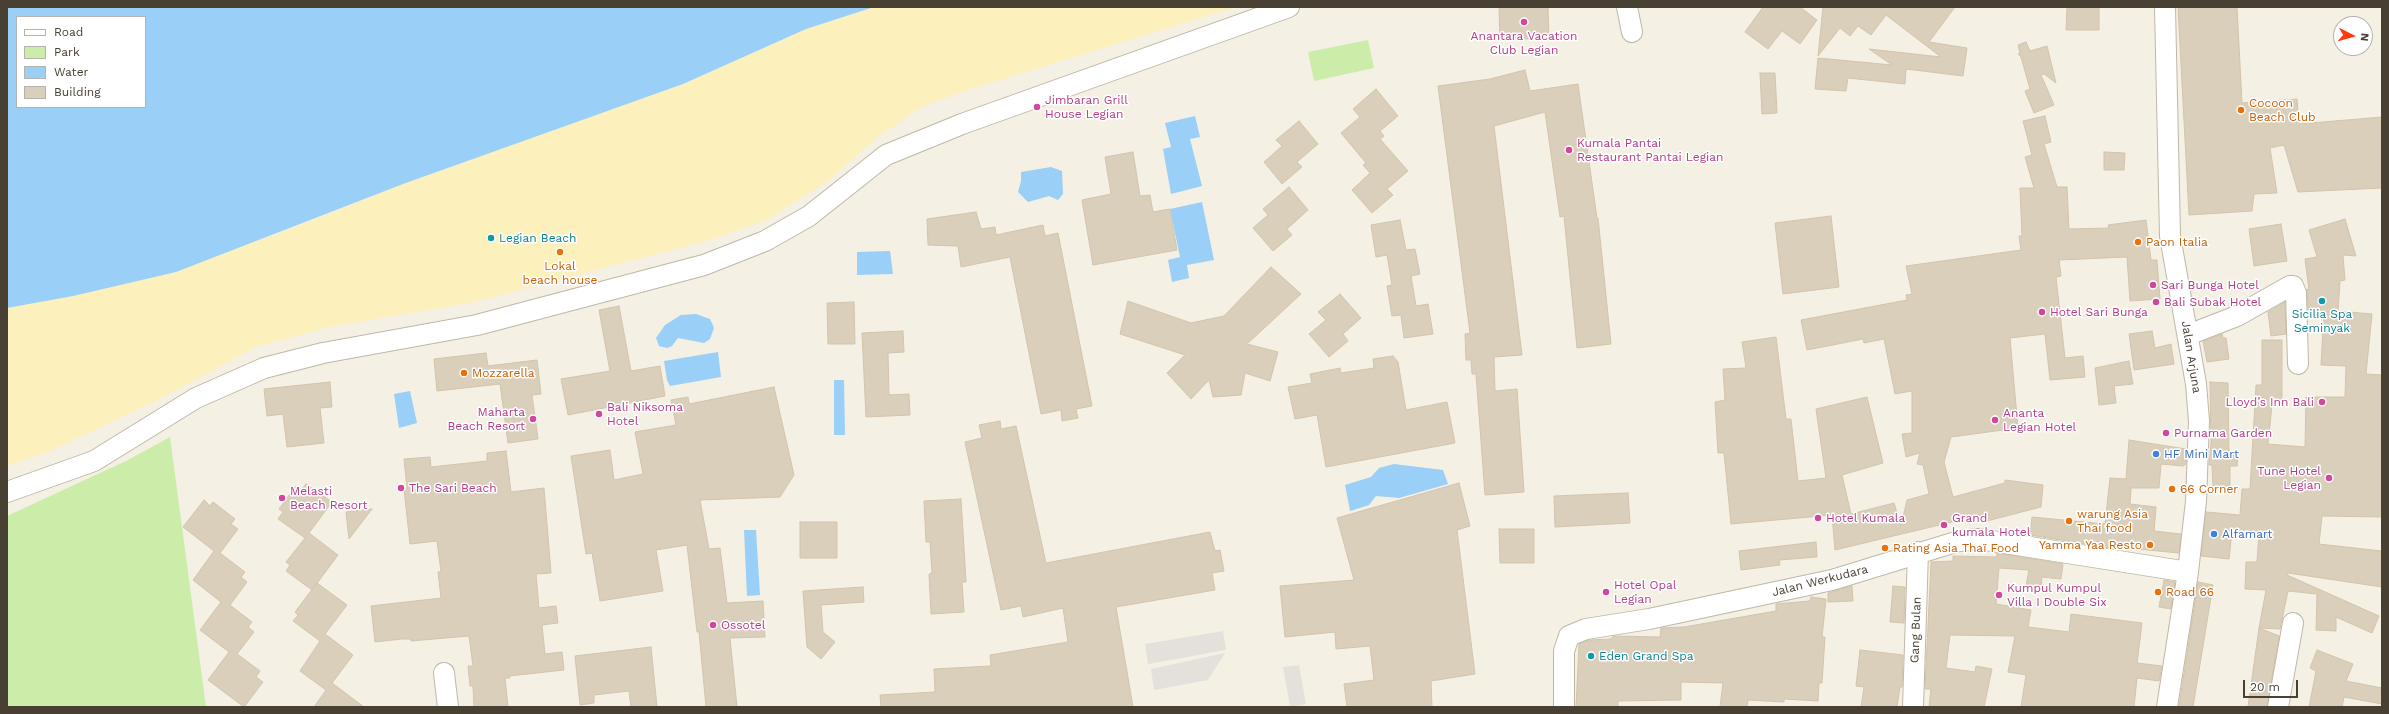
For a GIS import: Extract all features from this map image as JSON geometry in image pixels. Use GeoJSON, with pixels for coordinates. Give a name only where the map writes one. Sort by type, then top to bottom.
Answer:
{"type":"FeatureCollection","features":[{"type":"Feature","properties":{"kind":"street"},"geometry":{"type":"LineString","coordinates":[[7,492],[94,462],[196,398],[264,368],[323,353],[477,325],[704,265],[765,241],[809,216],[886,156],[962,124],[1289,7]]}},
{"type":"Feature","properties":{"kind":"street"},"geometry":{"type":"LineString","coordinates":[[1627,7],[1632,32]]}},
{"type":"Feature","properties":{"kind":"street","name":"Jalan Arjuna"},"geometry":{"type":"LineString","coordinates":[[2165,7],[2170,236],[2196,384],[2199,421],[2196,501],[2188,572],[2167,707]]}},
{"type":"Feature","properties":{"kind":"street"},"geometry":{"type":"LineString","coordinates":[[2188,335],[2237,316],[2290,286],[2293,286],[2296,293],[2298,364]]}},
{"type":"Feature","properties":{"kind":"street","name":"Jalan Werkudara"},"geometry":{"type":"LineString","coordinates":[[1564,707],[1564,650],[1569,636],[1575,633],[1586,629],[1649,619],[1844,577],[1959,541],[1980,539],[2188,572]]}},
{"type":"Feature","properties":{"kind":"street"},"geometry":{"type":"LineString","coordinates":[[1907,707],[1915,554]]}},
{"type":"Feature","properties":{"kind":"street","name":"Gang Bulan"},"geometry":{"type":"LineString","coordinates":[[1913,707],[1915,554]]}},
{"type":"Feature","properties":{"kind":"street"},"geometry":{"type":"LineString","coordinates":[[2278,707],[2293,623]]}},
{"type":"Feature","properties":{"kind":"street"},"geometry":{"type":"LineString","coordinates":[[444,673],[448,707]]}},
{"type":"Feature","properties":{"kind":"green space"},"geometry":{"type":"Polygon","coordinates":[[[1368,40],[1374,68],[1314,81],[1308,52],[1368,40]]]}},
{"type":"Feature","properties":{"kind":"green space"},"geometry":{"type":"Polygon","coordinates":[[[170,437],[206,707],[7,707],[7,516],[128,460],[170,437]]]}},
{"type":"Feature","properties":{"kind":"sand","name":"Legian Beach"},"geometry":{"type":"Polygon","coordinates":[[[874,7],[1236,7],[968,90],[921,107],[874,140],[828,181],[765,221],[706,241],[475,302],[329,327],[256,347],[156,401],[48,452],[7,466],[7,308],[73,296],[275,235],[403,184],[683,84],[806,29],[874,7]]]}},
{"type":"Feature","properties":{"kind":"shaded area"},"geometry":{"type":"Polygon","coordinates":[[[1223,631],[1226,650],[1148,664],[1145,644],[1223,631]]]}},
{"type":"Feature","properties":{"kind":"shaded area"},"geometry":{"type":"Polygon","coordinates":[[[1225,653],[1208,680],[1154,690],[1151,669],[1225,653]]]}},
{"type":"Feature","properties":{"kind":"shaded area"},"geometry":{"type":"Polygon","coordinates":[[[1299,665],[1306,704],[1290,707],[1283,667],[1299,665]]]}},
{"type":"Feature","properties":{"kind":"water"},"geometry":{"type":"Polygon","coordinates":[[[7,7],[874,7],[806,29],[683,84],[403,184],[176,272],[73,296],[7,308],[7,7]]]}},
{"type":"Feature","properties":{"kind":"water"},"geometry":{"type":"Polygon","coordinates":[[[1195,116],[1200,137],[1190,139],[1202,186],[1171,194],[1163,149],[1171,147],[1165,123],[1195,116]]]}},
{"type":"Feature","properties":{"kind":"water"},"geometry":{"type":"Polygon","coordinates":[[[1051,167],[1062,171],[1063,194],[1058,200],[1049,196],[1028,202],[1018,192],[1021,181],[1021,172],[1051,167]]]}},
{"type":"Feature","properties":{"kind":"water"},"geometry":{"type":"Polygon","coordinates":[[[1202,202],[1214,260],[1187,265],[1189,278],[1172,282],[1168,260],[1180,257],[1170,209],[1202,202]]]}},
{"type":"Feature","properties":{"kind":"water"},"geometry":{"type":"Polygon","coordinates":[[[890,251],[893,274],[857,275],[857,252],[890,251]]]}},
{"type":"Feature","properties":{"kind":"water"},"geometry":{"type":"Polygon","coordinates":[[[696,314],[710,319],[714,328],[710,339],[704,343],[678,338],[672,346],[667,348],[659,346],[656,338],[665,325],[681,315],[696,314]]]}},
{"type":"Feature","properties":{"kind":"water"},"geometry":{"type":"Polygon","coordinates":[[[718,352],[721,377],[670,386],[667,380],[664,361],[718,352]]]}},
{"type":"Feature","properties":{"kind":"water"},"geometry":{"type":"Polygon","coordinates":[[[834,380],[844,380],[845,435],[834,435],[834,380]]]}},
{"type":"Feature","properties":{"kind":"water"},"geometry":{"type":"Polygon","coordinates":[[[410,391],[417,423],[399,428],[394,394],[410,391]]]}},
{"type":"Feature","properties":{"kind":"water"},"geometry":{"type":"Polygon","coordinates":[[[1394,464],[1443,470],[1448,484],[1399,498],[1376,496],[1369,505],[1350,511],[1345,485],[1371,477],[1379,468],[1394,464]]]}},
{"type":"Feature","properties":{"kind":"water"},"geometry":{"type":"Polygon","coordinates":[[[744,530],[756,530],[760,595],[747,596],[744,530]]]}},
{"type":"Feature","properties":{"kind":"building","name":"Anantara Vacation Club Legian"},"geometry":{"type":"Polygon","coordinates":[[[1499,7],[1548,7],[1549,38],[1500,40],[1499,7]]]}},
{"type":"Feature","properties":{"kind":"building"},"geometry":{"type":"Polygon","coordinates":[[[1763,7],[1800,7],[1817,20],[1800,44],[1782,31],[1768,49],[1745,32],[1763,7]]]}},
{"type":"Feature","properties":{"kind":"building"},"geometry":{"type":"Polygon","coordinates":[[[1823,7],[1955,7],[1929,42],[1967,48],[1963,76],[1906,69],[1905,84],[1848,78],[1846,91],[1815,89],[1818,58],[1892,65],[1869,49],[1941,57],[1886,15],[1871,35],[1858,26],[1850,36],[1840,28],[1818,56],[1823,7]]]}},
{"type":"Feature","properties":{"kind":"building"},"geometry":{"type":"Polygon","coordinates":[[[2067,7],[2099,7],[2099,30],[2066,30],[2067,7]]]}},
{"type":"Feature","properties":{"kind":"building","name":"Cocoon Beach Club"},"geometry":{"type":"Polygon","coordinates":[[[2178,7],[2237,7],[2242,103],[2297,99],[2299,124],[2382,117],[2382,188],[2298,192],[2284,145],[2270,148],[2277,193],[2254,194],[2252,211],[2189,215],[2178,7]]]}},
{"type":"Feature","properties":{"kind":"building"},"geometry":{"type":"Polygon","coordinates":[[[2026,42],[2030,51],[2047,46],[2056,83],[2044,74],[2041,75],[2054,105],[2034,113],[2025,91],[2030,89],[2021,57],[2018,54],[2020,53],[2018,45],[2026,42]]]}},
{"type":"Feature","properties":{"kind":"building"},"geometry":{"type":"Polygon","coordinates":[[[1525,70],[1530,91],[1578,84],[1598,218],[1611,344],[1577,348],[1564,216],[1560,217],[1545,112],[1494,126],[1522,355],[1494,357],[1495,391],[1517,389],[1524,492],[1485,495],[1476,374],[1472,374],[1471,360],[1466,360],[1465,334],[1470,333],[1438,86],[1490,79],[1525,70]]]}},
{"type":"Feature","properties":{"kind":"building"},"geometry":{"type":"Polygon","coordinates":[[[1760,73],[1775,73],[1777,113],[1762,114],[1760,73]]]}},
{"type":"Feature","properties":{"kind":"building"},"geometry":{"type":"Polygon","coordinates":[[[1376,89],[1398,116],[1380,131],[1384,136],[1380,139],[1408,171],[1387,189],[1393,195],[1372,213],[1352,190],[1370,173],[1363,165],[1366,163],[1341,133],[1360,117],[1353,109],[1376,89]]]}},
{"type":"Feature","properties":{"kind":"building"},"geometry":{"type":"Polygon","coordinates":[[[2045,116],[2051,142],[2044,144],[2057,187],[2067,187],[2069,229],[2109,228],[2108,225],[2146,220],[2151,260],[2157,260],[2160,299],[2130,301],[2127,257],[2059,260],[2061,276],[2056,277],[2065,358],[2083,356],[2085,377],[2050,380],[2045,334],[2010,338],[2018,428],[1951,437],[1944,462],[1953,497],[2005,483],[2005,480],[2043,485],[2041,507],[1983,522],[1981,515],[1835,550],[1832,515],[1731,524],[1724,453],[1718,453],[1715,402],[1725,400],[1723,369],[1746,368],[1742,342],[1776,337],[1786,419],[1791,419],[1798,481],[1826,478],[1816,409],[1867,397],[1883,463],[1842,475],[1851,514],[1894,503],[1901,526],[1907,500],[1929,494],[1923,465],[1917,464],[1920,453],[1906,457],[1902,434],[1912,433],[1912,391],[1895,394],[1884,339],[1864,343],[1863,339],[1807,350],[1801,320],[1907,300],[1906,295],[1912,294],[1906,266],[2021,250],[2019,236],[2022,236],[2020,188],[2034,188],[2025,157],[2032,155],[2023,121],[2045,116]]]}},
{"type":"Feature","properties":{"kind":"building"},"geometry":{"type":"Polygon","coordinates":[[[1299,121],[1318,144],[1297,162],[1302,167],[1282,184],[1264,162],[1282,146],[1276,140],[1299,121]]]}},
{"type":"Feature","properties":{"kind":"building"},"geometry":{"type":"Polygon","coordinates":[[[1133,152],[1140,196],[1150,195],[1153,212],[1170,209],[1177,250],[1093,265],[1082,200],[1111,194],[1105,157],[1133,152]]]}},
{"type":"Feature","properties":{"kind":"building"},"geometry":{"type":"Polygon","coordinates":[[[2104,152],[2125,153],[2124,170],[2104,170],[2104,152]]]}},
{"type":"Feature","properties":{"kind":"building"},"geometry":{"type":"Polygon","coordinates":[[[1289,187],[1308,210],[1287,229],[1292,235],[1273,251],[1253,228],[1268,215],[1263,209],[1289,187]]]}},
{"type":"Feature","properties":{"kind":"building"},"geometry":{"type":"Polygon","coordinates":[[[976,212],[981,229],[995,227],[996,235],[1043,225],[1045,236],[1058,233],[1092,406],[1076,409],[1078,418],[1062,421],[1061,410],[1041,414],[1010,257],[961,267],[958,246],[928,245],[927,219],[976,212]]]}},
{"type":"Feature","properties":{"kind":"building"},"geometry":{"type":"Polygon","coordinates":[[[1831,216],[1839,287],[1783,294],[1775,223],[1831,216]]]}},
{"type":"Feature","properties":{"kind":"building"},"geometry":{"type":"Polygon","coordinates":[[[2345,219],[2356,256],[2343,255],[2345,280],[2340,281],[2338,311],[2372,314],[2366,374],[2382,375],[2382,517],[2322,516],[2319,544],[2382,551],[2382,587],[2288,573],[2287,575],[2379,616],[2372,633],[2336,617],[2336,631],[2316,630],[2317,594],[2288,591],[2280,629],[2259,628],[2266,590],[2245,589],[2246,562],[2257,562],[2259,533],[2232,531],[2229,559],[2201,556],[2206,512],[2240,515],[2242,489],[2250,489],[2256,385],[2262,385],[2262,340],[2282,340],[2282,405],[2272,405],[2268,444],[2305,447],[2306,397],[2345,397],[2346,366],[2321,365],[2324,311],[2308,310],[2307,289],[2309,290],[2305,259],[2317,257],[2309,230],[2345,219]]]}},
{"type":"Feature","properties":{"kind":"building"},"geometry":{"type":"Polygon","coordinates":[[[1400,220],[1406,250],[1415,249],[1420,274],[1411,276],[1416,306],[1428,304],[1433,334],[1404,338],[1401,315],[1392,316],[1387,286],[1392,285],[1387,255],[1376,257],[1371,225],[1400,220]]]}},
{"type":"Feature","properties":{"kind":"building"},"geometry":{"type":"Polygon","coordinates":[[[2281,224],[2287,261],[2254,266],[2249,229],[2281,224]]]}},
{"type":"Feature","properties":{"kind":"building"},"geometry":{"type":"Polygon","coordinates":[[[1271,267],[1301,294],[1247,344],[1278,352],[1270,381],[1245,373],[1241,395],[1213,397],[1209,380],[1191,399],[1167,373],[1185,355],[1120,334],[1128,301],[1191,323],[1224,316],[1271,267]]]}},
{"type":"Feature","properties":{"kind":"building"},"geometry":{"type":"Polygon","coordinates":[[[1340,294],[1361,318],[1343,334],[1348,341],[1329,357],[1309,334],[1326,320],[1318,312],[1340,294]]]}},
{"type":"Feature","properties":{"kind":"building"},"geometry":{"type":"Polygon","coordinates":[[[854,302],[855,344],[828,344],[827,303],[854,302]]]}},
{"type":"Feature","properties":{"kind":"building"},"geometry":{"type":"Polygon","coordinates":[[[2285,302],[2286,334],[2271,336],[2268,312],[2285,302]]]}},
{"type":"Feature","properties":{"kind":"building"},"geometry":{"type":"Polygon","coordinates":[[[619,306],[631,371],[660,366],[665,396],[568,415],[561,379],[610,371],[599,310],[619,306]]]}},
{"type":"Feature","properties":{"kind":"building"},"geometry":{"type":"Polygon","coordinates":[[[903,331],[904,352],[888,353],[889,395],[909,394],[910,415],[866,417],[862,333],[903,331]]]}},
{"type":"Feature","properties":{"kind":"building"},"geometry":{"type":"Polygon","coordinates":[[[2152,331],[2155,348],[2171,344],[2174,364],[2134,370],[2129,334],[2152,331]]]}},
{"type":"Feature","properties":{"kind":"building"},"geometry":{"type":"Polygon","coordinates":[[[2222,334],[2223,338],[2226,338],[2229,359],[2207,362],[2203,341],[2222,334]]]}},
{"type":"Feature","properties":{"kind":"building"},"geometry":{"type":"Polygon","coordinates":[[[486,353],[488,366],[537,360],[541,394],[532,395],[538,439],[508,443],[500,384],[437,391],[434,359],[486,353]]]}},
{"type":"Feature","properties":{"kind":"building"},"geometry":{"type":"Polygon","coordinates":[[[1393,356],[1398,362],[1406,410],[1447,402],[1455,443],[1326,467],[1317,415],[1295,419],[1288,387],[1312,383],[1310,374],[1340,368],[1341,373],[1374,368],[1373,359],[1393,356]]]}},
{"type":"Feature","properties":{"kind":"building"},"geometry":{"type":"Polygon","coordinates":[[[2129,361],[2133,384],[2114,386],[2116,403],[2099,405],[2095,368],[2129,361]]]}},
{"type":"Feature","properties":{"kind":"building"},"geometry":{"type":"Polygon","coordinates":[[[330,382],[332,407],[320,408],[324,443],[287,447],[283,414],[267,416],[264,389],[330,382]]]}},
{"type":"Feature","properties":{"kind":"building"},"geometry":{"type":"Polygon","coordinates":[[[2210,382],[2228,383],[2229,455],[2238,456],[2237,466],[2230,466],[2230,486],[2213,487],[2212,465],[2209,465],[2211,443],[2210,382]]]}},
{"type":"Feature","properties":{"kind":"building"},"geometry":{"type":"Polygon","coordinates":[[[774,387],[794,475],[780,497],[700,500],[709,549],[720,548],[727,603],[763,601],[765,637],[730,638],[737,707],[706,707],[699,632],[697,632],[687,545],[656,550],[663,591],[600,601],[592,553],[586,554],[571,456],[610,450],[614,480],[643,474],[635,432],[676,425],[671,400],[688,397],[689,404],[774,387]]]}},
{"type":"Feature","properties":{"kind":"building"},"geometry":{"type":"Polygon","coordinates":[[[1000,421],[1001,429],[1016,426],[1046,563],[1210,532],[1215,551],[1220,550],[1224,571],[1212,573],[1215,590],[1116,607],[1133,707],[881,707],[880,695],[935,692],[934,669],[991,666],[990,655],[1068,642],[1063,608],[1023,617],[1021,606],[1001,610],[965,442],[982,438],[979,425],[1000,421]]]}},
{"type":"Feature","properties":{"kind":"building"},"geometry":{"type":"Polygon","coordinates":[[[2129,440],[2186,449],[2186,464],[2183,466],[2161,464],[2159,488],[2131,488],[2130,504],[2156,507],[2154,531],[2181,534],[2179,553],[2116,547],[2115,549],[2030,535],[2032,517],[2105,524],[2110,478],[2126,479],[2129,440]]]}},
{"type":"Feature","properties":{"kind":"building"},"geometry":{"type":"Polygon","coordinates":[[[506,451],[511,492],[544,488],[551,573],[536,574],[539,608],[556,606],[558,623],[542,625],[545,654],[562,652],[564,670],[509,676],[510,678],[505,678],[508,707],[474,707],[473,686],[470,686],[468,666],[473,666],[469,636],[411,641],[411,639],[402,639],[375,642],[371,606],[441,598],[438,572],[441,572],[437,541],[410,544],[404,489],[407,488],[404,459],[430,457],[431,467],[487,461],[487,453],[506,451]]]}},
{"type":"Feature","properties":{"kind":"building"},"geometry":{"type":"Polygon","coordinates":[[[1459,483],[1470,526],[1457,530],[1475,674],[1431,681],[1432,707],[1347,707],[1344,684],[1374,680],[1370,646],[1336,649],[1335,632],[1285,637],[1280,586],[1354,580],[1337,518],[1459,483]]]}},
{"type":"Feature","properties":{"kind":"building"},"geometry":{"type":"Polygon","coordinates":[[[306,484],[332,502],[309,533],[338,555],[312,590],[286,571],[290,565],[286,562],[305,538],[278,519],[283,512],[279,509],[296,486],[301,490],[306,484]]]}},
{"type":"Feature","properties":{"kind":"building"},"geometry":{"type":"Polygon","coordinates":[[[1628,493],[1630,523],[1555,527],[1554,496],[1628,493]]]}},
{"type":"Feature","properties":{"kind":"building"},"geometry":{"type":"Polygon","coordinates":[[[961,499],[966,582],[962,582],[964,612],[931,614],[929,574],[932,573],[930,542],[926,542],[924,501],[961,499]]]}},
{"type":"Feature","properties":{"kind":"building"},"geometry":{"type":"Polygon","coordinates":[[[204,500],[210,506],[213,502],[235,519],[231,524],[238,529],[220,553],[245,572],[241,577],[247,582],[230,605],[252,622],[248,627],[254,632],[237,654],[260,671],[256,677],[263,682],[244,707],[208,680],[229,652],[200,630],[221,602],[193,580],[214,551],[183,527],[204,500]]]}},
{"type":"Feature","properties":{"kind":"building"},"geometry":{"type":"Polygon","coordinates":[[[372,509],[349,539],[346,512],[372,509]]]}},
{"type":"Feature","properties":{"kind":"building"},"geometry":{"type":"Polygon","coordinates":[[[800,522],[837,522],[837,558],[800,558],[800,522]]]}},
{"type":"Feature","properties":{"kind":"building"},"geometry":{"type":"Polygon","coordinates":[[[1499,529],[1534,529],[1534,563],[1500,563],[1499,529]]]}},
{"type":"Feature","properties":{"kind":"building"},"geometry":{"type":"Polygon","coordinates":[[[1816,542],[1817,557],[1779,560],[1780,565],[1741,570],[1739,551],[1816,542]]]}},
{"type":"Feature","properties":{"kind":"building"},"geometry":{"type":"Polygon","coordinates":[[[1997,553],[2063,564],[2061,579],[2042,577],[2041,588],[2026,586],[2029,570],[1999,568],[1996,604],[2031,610],[2028,627],[2069,632],[2071,614],[2142,623],[2137,663],[2162,666],[2159,681],[2137,678],[2134,707],[2021,707],[2026,675],[2008,672],[2015,636],[1950,635],[1946,668],[1975,672],[1976,666],[1992,669],[1984,707],[1929,707],[1931,689],[1925,689],[1931,562],[1953,561],[1953,556],[1997,557],[1997,553]]]}},
{"type":"Feature","properties":{"kind":"building"},"geometry":{"type":"Polygon","coordinates":[[[2164,580],[2175,582],[2171,609],[2159,607],[2164,580]]]}},
{"type":"Feature","properties":{"kind":"building"},"geometry":{"type":"Polygon","coordinates":[[[2198,582],[2213,585],[2193,707],[2179,707],[2198,582]]]}},
{"type":"Feature","properties":{"kind":"building"},"geometry":{"type":"Polygon","coordinates":[[[317,583],[347,605],[325,634],[353,655],[332,683],[364,707],[314,707],[326,690],[300,671],[320,641],[293,621],[298,615],[295,612],[317,583]]]}},
{"type":"Feature","properties":{"kind":"building"},"geometry":{"type":"Polygon","coordinates":[[[1852,586],[1853,601],[1828,602],[1828,593],[1852,586]]]}},
{"type":"Feature","properties":{"kind":"building"},"geometry":{"type":"Polygon","coordinates":[[[1893,586],[1905,587],[1904,623],[1890,622],[1893,586]]]}},
{"type":"Feature","properties":{"kind":"building"},"geometry":{"type":"Polygon","coordinates":[[[863,587],[864,602],[821,605],[823,632],[835,642],[821,659],[807,647],[803,591],[863,587]]]}},
{"type":"Feature","properties":{"kind":"building"},"geometry":{"type":"Polygon","coordinates":[[[1811,597],[1826,599],[1822,637],[1825,637],[1822,683],[1819,683],[1818,701],[1784,699],[1784,702],[1748,700],[1747,707],[1720,707],[1723,683],[1681,682],[1681,700],[1618,701],[1618,707],[1576,707],[1579,644],[1589,640],[1611,639],[1613,636],[1660,637],[1661,628],[1684,627],[1776,611],[1776,604],[1810,601],[1811,597]]]}},
{"type":"Feature","properties":{"kind":"building"},"geometry":{"type":"Polygon","coordinates":[[[2259,628],[2279,636],[2267,707],[2248,707],[2259,628]]]}},
{"type":"Feature","properties":{"kind":"building"},"geometry":{"type":"Polygon","coordinates":[[[651,647],[657,707],[631,707],[629,691],[594,695],[594,703],[580,705],[575,656],[651,647]]]}},
{"type":"Feature","properties":{"kind":"building"},"geometry":{"type":"Polygon","coordinates":[[[1860,650],[1903,655],[1902,687],[1900,687],[1897,707],[1861,707],[1864,687],[1856,686],[1860,650]]]}},
{"type":"Feature","properties":{"kind":"building"},"geometry":{"type":"Polygon","coordinates":[[[2317,650],[2353,664],[2346,681],[2382,688],[2382,704],[2344,697],[2342,707],[2309,707],[2316,671],[2310,668],[2317,650]]]}},
{"type":"Feature","properties":{"kind":"place","name":"Anantara Vacation Club Legian"},"geometry":{"type":"Point","coordinates":[1524,22]}},
{"type":"Feature","properties":{"kind":"place","name":"Jimbaran Grill House Legian"},"geometry":{"type":"Point","coordinates":[1037,107]}},
{"type":"Feature","properties":{"kind":"place","name":"Cocoon Beach Club"},"geometry":{"type":"Point","coordinates":[2241,110]}},
{"type":"Feature","properties":{"kind":"place","name":"Kumala Pantai Restaurant Pantai Legian"},"geometry":{"type":"Point","coordinates":[1569,150]}},
{"type":"Feature","properties":{"kind":"place","name":"Legian Beach"},"geometry":{"type":"Point","coordinates":[491,238]}},
{"type":"Feature","properties":{"kind":"place","name":"Paon Italia"},"geometry":{"type":"Point","coordinates":[2138,242]}},
{"type":"Feature","properties":{"kind":"place","name":"Lokal beach house"},"geometry":{"type":"Point","coordinates":[560,252]}},
{"type":"Feature","properties":{"kind":"place","name":"Sari Bunga Hotel"},"geometry":{"type":"Point","coordinates":[2153,285]}},
{"type":"Feature","properties":{"kind":"place","name":"Sicilia Spa Seminyak"},"geometry":{"type":"Point","coordinates":[2322,301]}},
{"type":"Feature","properties":{"kind":"place","name":"Bali Subak Hotel"},"geometry":{"type":"Point","coordinates":[2156,302]}},
{"type":"Feature","properties":{"kind":"place","name":"Hotel Sari Bunga"},"geometry":{"type":"Point","coordinates":[2042,312]}},
{"type":"Feature","properties":{"kind":"place","name":"Mozzarella"},"geometry":{"type":"Point","coordinates":[464,373]}},
{"type":"Feature","properties":{"kind":"place","name":"Lloyd’s Inn Bali"},"geometry":{"type":"Point","coordinates":[2322,402]}},
{"type":"Feature","properties":{"kind":"place","name":"Bali Niksoma Hotel"},"geometry":{"type":"Point","coordinates":[599,414]}},
{"type":"Feature","properties":{"kind":"place","name":"Maharta Beach Resort"},"geometry":{"type":"Point","coordinates":[533,419]}},
{"type":"Feature","properties":{"kind":"place","name":"Ananta Legian Hotel"},"geometry":{"type":"Point","coordinates":[1995,420]}},
{"type":"Feature","properties":{"kind":"place","name":"Purnama Garden"},"geometry":{"type":"Point","coordinates":[2166,433]}},
{"type":"Feature","properties":{"kind":"place","name":"HF Mini Mart"},"geometry":{"type":"Point","coordinates":[2156,454]}},
{"type":"Feature","properties":{"kind":"place","name":"Tune Hotel Legian"},"geometry":{"type":"Point","coordinates":[2329,478]}},
{"type":"Feature","properties":{"kind":"place","name":"The Sari Beach"},"geometry":{"type":"Point","coordinates":[401,488]}},
{"type":"Feature","properties":{"kind":"place","name":"66 Corner"},"geometry":{"type":"Point","coordinates":[2172,489]}},
{"type":"Feature","properties":{"kind":"place","name":"Melasti Beach Resort"},"geometry":{"type":"Point","coordinates":[282,498]}},
{"type":"Feature","properties":{"kind":"place","name":"Hotel Kumala"},"geometry":{"type":"Point","coordinates":[1818,518]}},
{"type":"Feature","properties":{"kind":"place","name":"warung Asia Thai food"},"geometry":{"type":"Point","coordinates":[2069,521]}},
{"type":"Feature","properties":{"kind":"place","name":"Grand kumala Hotel"},"geometry":{"type":"Point","coordinates":[1944,525]}},
{"type":"Feature","properties":{"kind":"place","name":"Alfamart"},"geometry":{"type":"Point","coordinates":[2214,534]}},
{"type":"Feature","properties":{"kind":"place","name":"Yamma Yaa Resto"},"geometry":{"type":"Point","coordinates":[2150,545]}},
{"type":"Feature","properties":{"kind":"place","name":"Rating Asia Thaï Food"},"geometry":{"type":"Point","coordinates":[1885,548]}},
{"type":"Feature","properties":{"kind":"place","name":"Hotel Opal Legian"},"geometry":{"type":"Point","coordinates":[1606,592]}},
{"type":"Feature","properties":{"kind":"place","name":"Road 66"},"geometry":{"type":"Point","coordinates":[2158,592]}},
{"type":"Feature","properties":{"kind":"place","name":"Kumpul Kumpul Villa I Double Six"},"geometry":{"type":"Point","coordinates":[1999,595]}},
{"type":"Feature","properties":{"kind":"place","name":"Ossotel"},"geometry":{"type":"Point","coordinates":[713,625]}},
{"type":"Feature","properties":{"kind":"place","name":"Eden Grand Spa"},"geometry":{"type":"Point","coordinates":[1591,656]}}]}
